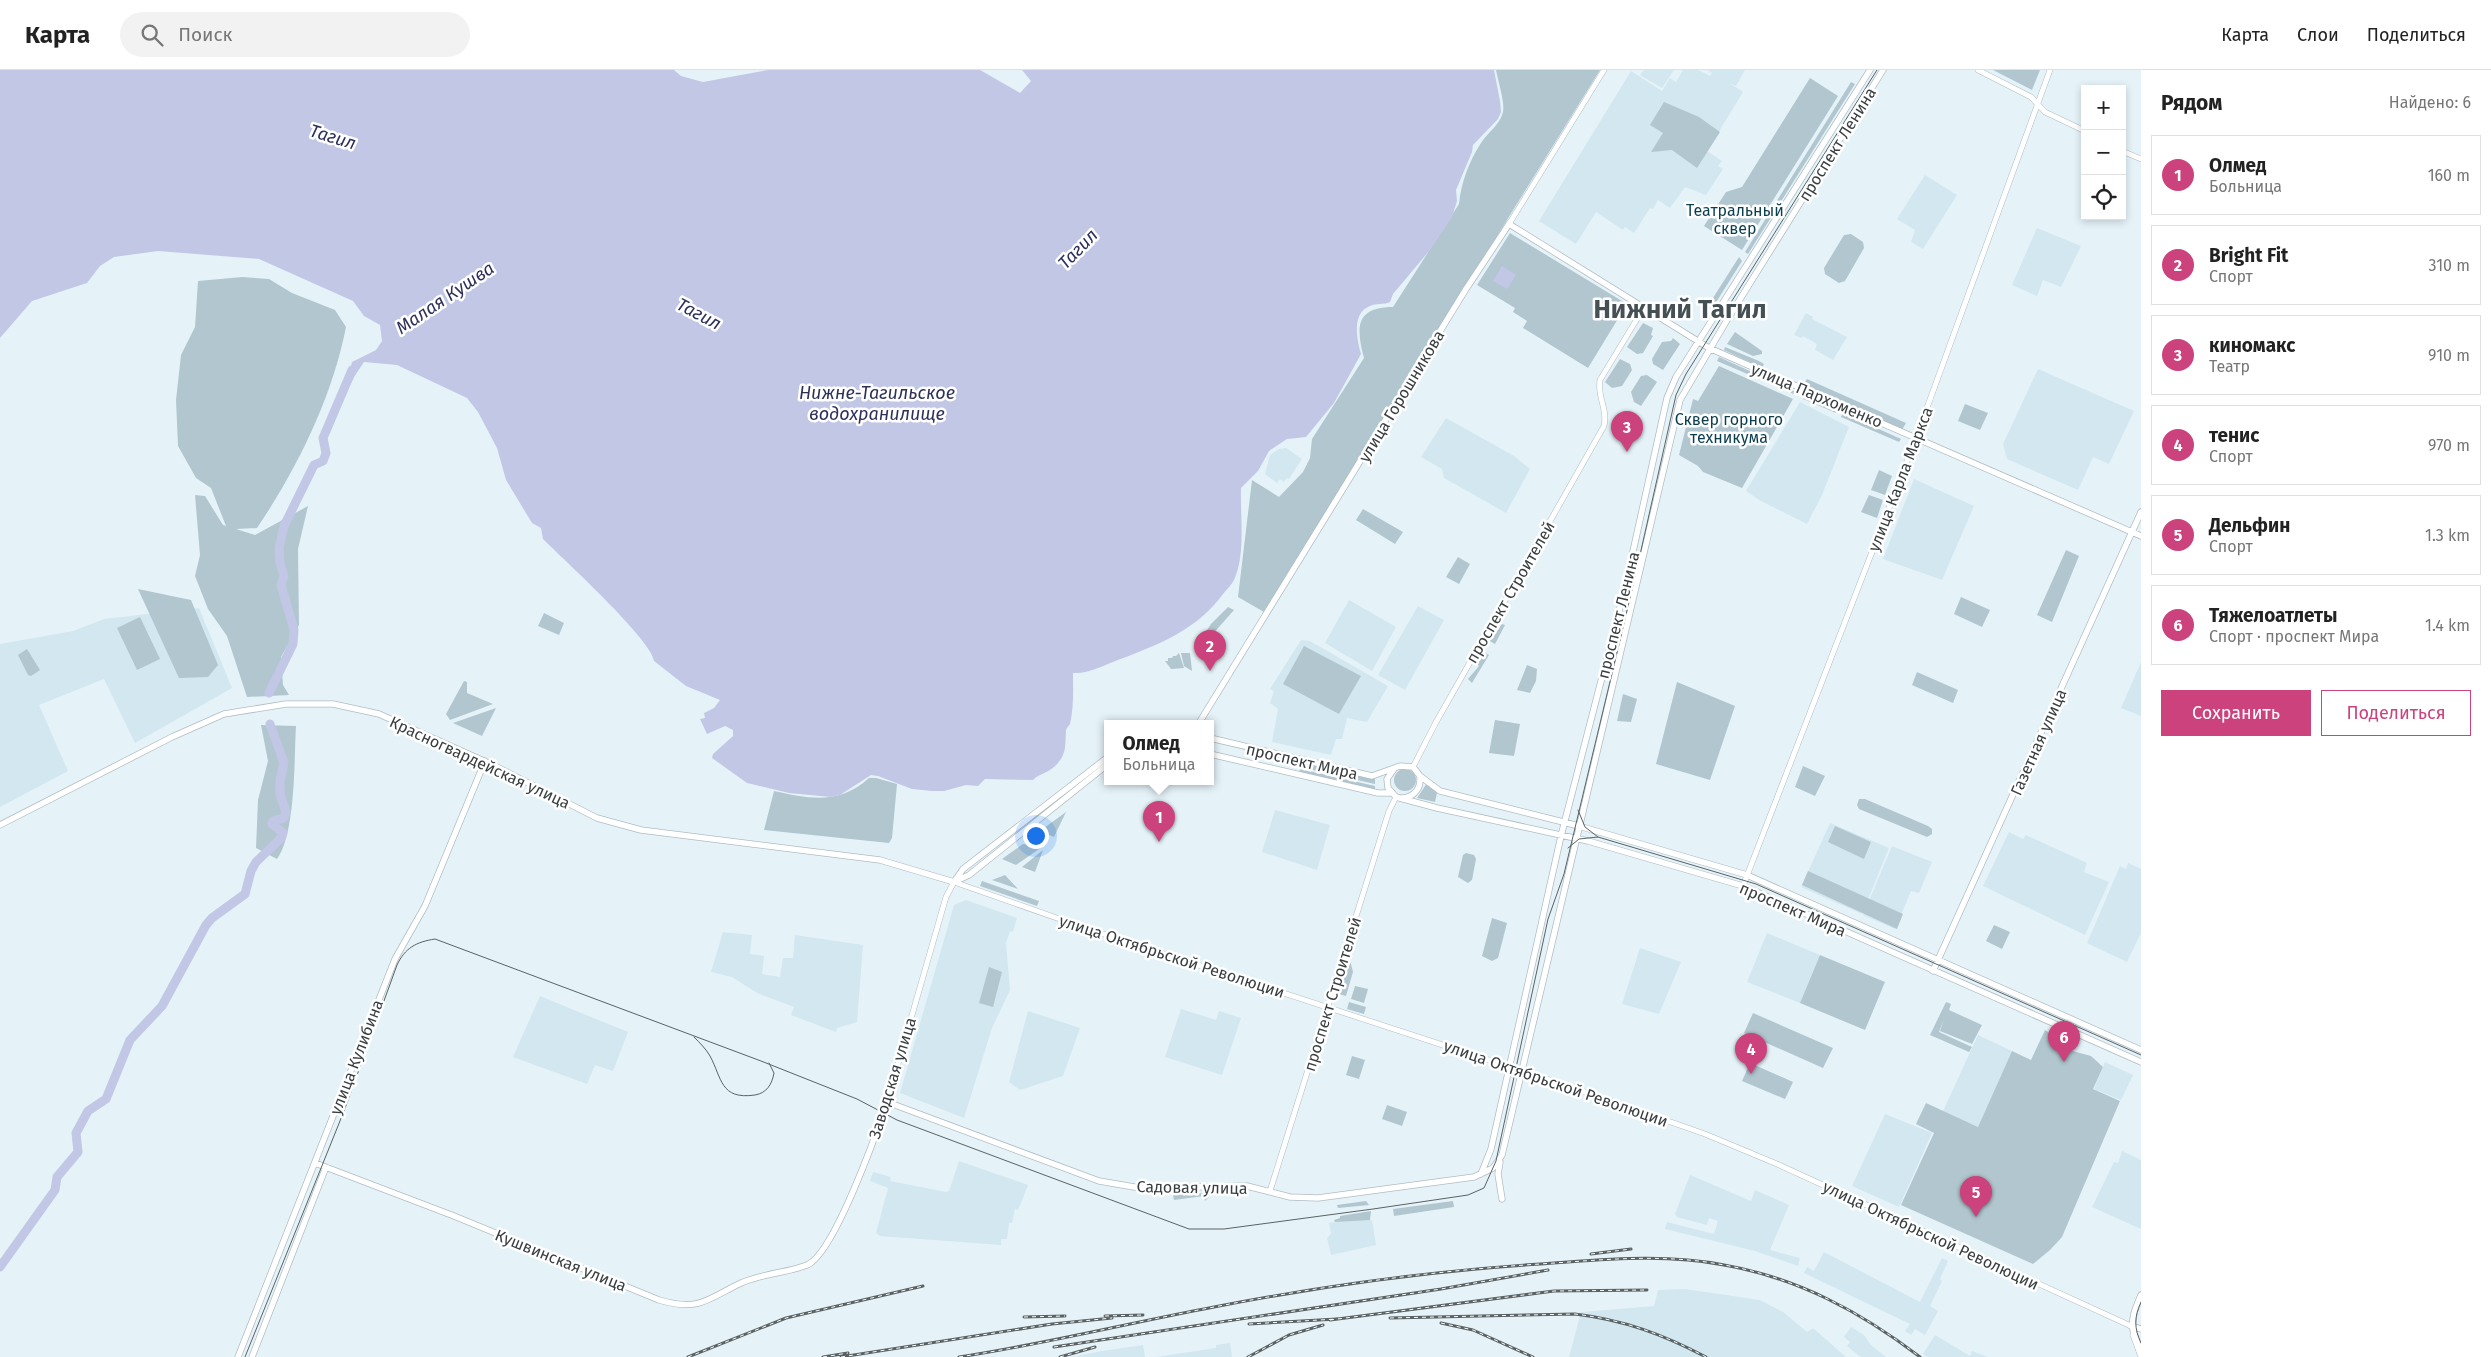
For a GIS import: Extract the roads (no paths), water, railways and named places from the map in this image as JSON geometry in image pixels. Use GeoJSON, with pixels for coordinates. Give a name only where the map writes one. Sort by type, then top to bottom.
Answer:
{"type":"FeatureCollection","features":[{"type":"Feature","properties":{"kind":"main road","name":"проспект Ленина"},"geometry":{"type":"LineString","coordinates":[[1480,1175],[1490,1155],[1564,822],[1624,592],[1667,398],[1676,377],[1870,70]]}},
{"type":"Feature","properties":{"kind":"main road","name":"проспект Ленина"},"geometry":{"type":"LineString","coordinates":[[1502,1199],[1498,1174],[1502,1155],[1680,400],[1709,348],[1883,70]]}},
{"type":"Feature","properties":{"kind":"main road","name":"улица Пархоменко"},"geometry":{"type":"LineString","coordinates":[[1509,224],[1570,261],[1642,309],[1709,348],[2141,536]]}},
{"type":"Feature","properties":{"kind":"main road","name":"улица Горошникова"},"geometry":{"type":"LineString","coordinates":[[1201,720],[1466,289],[1509,224]]}},
{"type":"Feature","properties":{"kind":"main road","name":"Газетная улица"},"geometry":{"type":"LineString","coordinates":[[1933,971],[2141,512]]}},
{"type":"Feature","properties":{"kind":"main road","name":"Красногвардейская улица"},"geometry":{"type":"LineString","coordinates":[[0,825],[190,729],[224,714],[286,704],[333,704],[362,709],[434,737],[597,818],[622,826],[813,850],[893,863],[954,882]]}},
{"type":"Feature","properties":{"kind":"main road","name":"проспект Мира"},"geometry":{"type":"LineString","coordinates":[[1214,739],[1367,776],[1375,776],[1394,769]]}},
{"type":"Feature","properties":{"kind":"main road","name":"проспект Мира"},"geometry":{"type":"LineString","coordinates":[[1214,755],[1576,839],[1743,886],[2141,1062]]}},
{"type":"Feature","properties":{"kind":"main road","name":"Заводская улица"},"geometry":{"type":"LineString","coordinates":[[954,882],[963,869],[1104,760]]}},
{"type":"Feature","properties":{"kind":"main road","name":"улица Кулибина"},"geometry":{"type":"LineString","coordinates":[[238,1357],[395,959],[425,906],[485,761]]}},
{"type":"Feature","properties":{"kind":"main road"},"geometry":{"type":"LineString","coordinates":[[1407,765],[1413,767],[1420,776],[1421,781],[1416,792],[1406,798],[1396,796],[1388,788],[1387,779],[1394,769],[1407,765]]}},
{"type":"Feature","properties":{"kind":"main road"},"geometry":{"type":"LineString","coordinates":[[954,882],[969,874],[1104,767]]}},
{"type":"Feature","properties":{"kind":"main road","name":"проспект Мира"},"geometry":{"type":"LineString","coordinates":[[1420,776],[1440,790],[1579,826],[1747,874],[2141,1050]]}},
{"type":"Feature","properties":{"kind":"main road","name":"Заводская улица"},"geometry":{"type":"LineString","coordinates":[[808,1265],[829,1242],[864,1165],[887,1102]]}},
{"type":"Feature","properties":{"kind":"main road","name":"Садовая улица"},"geometry":{"type":"LineString","coordinates":[[887,1102],[1099,1181],[1140,1188],[1247,1186],[1290,1197],[1318,1198],[1480,1175]]}},
{"type":"Feature","properties":{"kind":"main road"},"geometry":{"type":"LineString","coordinates":[[1480,1175],[1495,1166],[1502,1155]]}},
{"type":"Feature","properties":{"kind":"main road","name":"Кушвинская улица"},"geometry":{"type":"LineString","coordinates":[[316,1162],[681,1306],[702,1303],[763,1274],[808,1265]]}},
{"type":"Feature","properties":{"kind":"main road"},"geometry":{"type":"LineString","coordinates":[[252,1357],[326,1167]]}},
{"type":"Feature","properties":{"kind":"main road"},"geometry":{"type":"LineString","coordinates":[[2141,1295],[2134,1309],[2131,1326],[2141,1354]]}},
{"type":"Feature","properties":{"kind":"main road","name":"улица Октябрьской Революции"},"geometry":{"type":"LineString","coordinates":[[2131,1326],[2141,1329]]}},
{"type":"Feature","properties":{"kind":"main road"},"geometry":{"type":"LineString","coordinates":[[2134,1335],[2141,1339]]}},
{"type":"Feature","properties":{"kind":"street","name":"улица Горошникова"},"geometry":{"type":"LineString","coordinates":[[1509,224],[1604,70]]}},
{"type":"Feature","properties":{"kind":"street"},"geometry":{"type":"LineString","coordinates":[[1978,70],[2031,97],[2045,112],[2083,130]]}},
{"type":"Feature","properties":{"kind":"street","name":"улица Карла Маркса"},"geometry":{"type":"LineString","coordinates":[[1743,886],[1916,438],[2050,70]]}},
{"type":"Feature","properties":{"kind":"street"},"geometry":{"type":"LineString","coordinates":[[2126,153],[2141,159]]}},
{"type":"Feature","properties":{"kind":"street","name":"проспект Строителей"},"geometry":{"type":"LineString","coordinates":[[1413,767],[1435,724],[1604,426],[1607,417],[1598,392],[1600,380],[1642,309]]}},
{"type":"Feature","properties":{"kind":"street","name":"проспект Строителей"},"geometry":{"type":"LineString","coordinates":[[1270,1191],[1329,1008],[1389,811],[1396,796]]}},
{"type":"Feature","properties":{"kind":"street","name":"улица Октябрьской Революции"},"geometry":{"type":"LineString","coordinates":[[954,882],[1083,927],[1521,1070],[1705,1134],[1777,1164],[2131,1326]]}},
{"type":"Feature","properties":{"kind":"street","name":"Заводская улица"},"geometry":{"type":"LineString","coordinates":[[887,1102],[946,897],[954,882]]}},
{"type":"Feature","properties":{"kind":"water","name":"Нижне-Тагильское водохранилище"},"geometry":{"type":"Polygon","coordinates":[[[0,70],[674,70],[681,76],[703,82],[768,70],[980,70],[1020,93],[1031,81],[1022,70],[1494,70],[1501,112],[1498,119],[1473,145],[1472,152],[1456,190],[1457,201],[1452,217],[1430,250],[1393,294],[1390,302],[1370,306],[1360,314],[1357,335],[1361,354],[1334,403],[1306,437],[1287,439],[1269,451],[1258,471],[1241,488],[1242,535],[1238,570],[1234,580],[1209,610],[1197,621],[1171,638],[1093,670],[1073,673],[1072,711],[1070,724],[1066,730],[1063,755],[1055,767],[1033,780],[985,779],[978,786],[966,785],[944,791],[932,791],[912,789],[871,775],[840,795],[831,797],[789,793],[747,783],[712,758],[713,754],[733,736],[733,730],[725,726],[707,734],[700,719],[705,718],[704,713],[714,708],[720,700],[686,686],[654,661],[639,636],[623,618],[543,539],[541,528],[532,523],[506,480],[497,448],[478,412],[467,398],[397,365],[364,362],[344,398],[352,362],[376,350],[382,341],[380,325],[364,316],[353,301],[259,259],[158,251],[114,257],[100,266],[87,283],[32,301],[0,338],[0,70]]]}},
{"type":"Feature","properties":{"kind":"water"},"geometry":{"type":"Polygon","coordinates":[[[1502,266],[1516,275],[1507,289],[1493,281],[1502,266]]]}},
{"type":"Feature","properties":{"kind":"waterway","name":"Малая Кушва"},"geometry":{"type":"LineString","coordinates":[[269,693],[293,644],[294,630],[281,585],[284,576],[280,563],[279,548],[284,526],[314,465],[323,461],[326,453],[323,438],[352,370]]}},
{"type":"Feature","properties":{"kind":"waterway","name":"Малая Кушва"},"geometry":{"type":"LineString","coordinates":[[0,1267],[55,1190],[57,1177],[78,1152],[76,1133],[88,1111],[106,1099],[130,1040],[162,1006],[206,925],[212,918],[245,894],[251,871],[256,862],[281,838],[283,833],[272,824],[273,821],[284,818],[286,812],[280,794],[280,780],[284,763],[270,724]]}},
{"type":"Feature","properties":{"kind":"tram line"},"geometry":{"type":"LineString","coordinates":[[245,1357],[344,1111],[397,965],[404,954],[412,947],[435,939],[761,1061],[857,1099],[897,1120],[1189,1229],[1224,1229],[1373,1209],[1468,1195],[1484,1188],[1496,1161],[1548,919],[1564,874],[1635,577],[1676,395],[1686,374],[1877,70]]}},
{"type":"Feature","properties":{"kind":"tram line"},"geometry":{"type":"LineString","coordinates":[[1578,810],[1585,827],[1598,837]]}},
{"type":"Feature","properties":{"kind":"tram line"},"geometry":{"type":"LineString","coordinates":[[1568,848],[1579,839],[1598,837],[1756,884],[2141,1055]]}},
{"type":"Feature","properties":{"kind":"tram line"},"geometry":{"type":"LineString","coordinates":[[694,1037],[710,1056],[724,1086],[735,1094],[744,1096],[755,1095],[766,1090],[772,1081],[774,1073],[769,1063]]}},
{"type":"Feature","properties":{"kind":"tram line"},"geometry":{"type":"LineString","coordinates":[[2141,1302],[2136,1322],[2141,1343]]}},
{"type":"Feature","properties":{"kind":"railway"},"geometry":{"type":"LineString","coordinates":[[1591,1254],[1631,1249]]}},
{"type":"Feature","properties":{"kind":"railway"},"geometry":{"type":"LineString","coordinates":[[959,1357],[1023,1346],[1255,1299],[1376,1280],[1499,1267],[1609,1259],[1655,1258],[1701,1261],[1724,1265],[1751,1271],[1803,1288],[1828,1299],[1875,1325],[1920,1357]]}},
{"type":"Feature","properties":{"kind":"railway"},"geometry":{"type":"LineString","coordinates":[[1054,1347],[1441,1289],[1548,1270]]}},
{"type":"Feature","properties":{"kind":"railway"},"geometry":{"type":"LineString","coordinates":[[688,1357],[786,1318],[923,1286]]}},
{"type":"Feature","properties":{"kind":"railway"},"geometry":{"type":"LineString","coordinates":[[1330,1320],[1554,1291],[1647,1290]]}},
{"type":"Feature","properties":{"kind":"railway"},"geometry":{"type":"LineString","coordinates":[[1390,1318],[1575,1314],[1610,1320],[1642,1329],[1674,1341],[1706,1357]]}},
{"type":"Feature","properties":{"kind":"railway"},"geometry":{"type":"LineString","coordinates":[[1105,1316],[1143,1315]]}},
{"type":"Feature","properties":{"kind":"railway"},"geometry":{"type":"LineString","coordinates":[[1024,1317],[1065,1316]]}},
{"type":"Feature","properties":{"kind":"railway"},"geometry":{"type":"LineString","coordinates":[[841,1357],[1052,1324],[1112,1318]]}},
{"type":"Feature","properties":{"kind":"railway"},"geometry":{"type":"LineString","coordinates":[[1249,1324],[1337,1319]]}},
{"type":"Feature","properties":{"kind":"railway"},"geometry":{"type":"LineString","coordinates":[[1441,1323],[1473,1330],[1533,1357]]}},
{"type":"Feature","properties":{"kind":"railway"},"geometry":{"type":"LineString","coordinates":[[1248,1357],[1289,1335],[1323,1325]]}},
{"type":"Feature","properties":{"kind":"railway"},"geometry":{"type":"LineString","coordinates":[[1060,1357],[1095,1347]]}},
{"type":"Feature","properties":{"kind":"railway"},"geometry":{"type":"LineString","coordinates":[[823,1357],[848,1353]]}},
{"type":"Feature","properties":{"kind":"place","name":"киномакс"},"geometry":{"type":"Point","coordinates":[1627,452]}},
{"type":"Feature","properties":{"kind":"place","name":"Bright Fit"},"geometry":{"type":"Point","coordinates":[1210,671]}},
{"type":"Feature","properties":{"kind":"place","name":"Олмед"},"geometry":{"type":"Point","coordinates":[1159,842]}},
{"type":"Feature","properties":{"kind":"place","name":"Тяжелоатлеты"},"geometry":{"type":"Point","coordinates":[2064,1062]}},
{"type":"Feature","properties":{"kind":"place","name":"тенис"},"geometry":{"type":"Point","coordinates":[1751,1074]}},
{"type":"Feature","properties":{"kind":"place","name":"Дельфин"},"geometry":{"type":"Point","coordinates":[1976,1217]}},
{"type":"Feature","properties":{"kind":"district","name":"Нижний Тагил"},"geometry":{"type":"Point","coordinates":[1680,309]}},
{"type":"Feature","properties":{"kind":"water label","name":"Тагил"},"geometry":{"type":"Point","coordinates":[333,137]}},
{"type":"Feature","properties":{"kind":"water label","name":"Тагил"},"geometry":{"type":"Point","coordinates":[1078,249]}},
{"type":"Feature","properties":{"kind":"water label","name":"Тагил"},"geometry":{"type":"Point","coordinates":[699,314]}},
{"type":"Feature","properties":{"kind":"park label","name":"Театральный сквер"},"geometry":{"type":"Point","coordinates":[1735,219]}},
{"type":"Feature","properties":{"kind":"park label","name":"Сквер горного техникума"},"geometry":{"type":"Point","coordinates":[1729,428]}}]}
